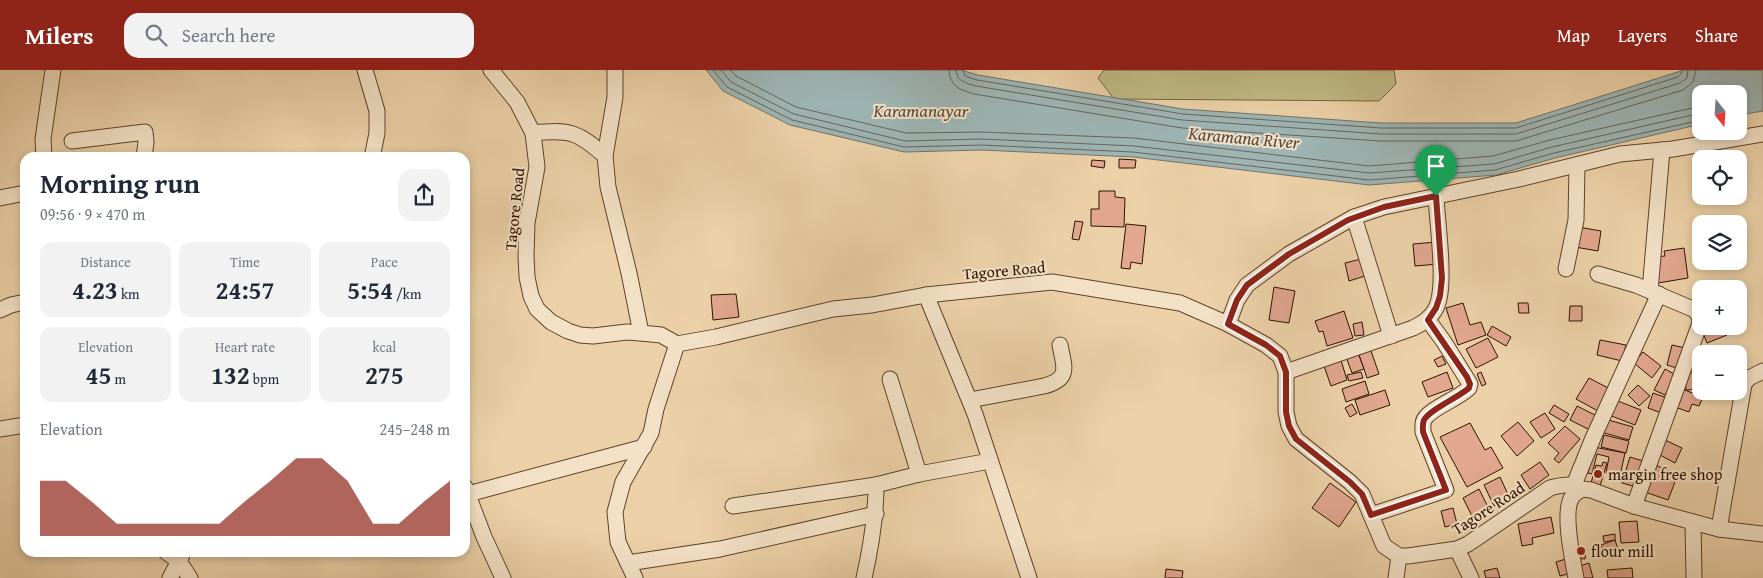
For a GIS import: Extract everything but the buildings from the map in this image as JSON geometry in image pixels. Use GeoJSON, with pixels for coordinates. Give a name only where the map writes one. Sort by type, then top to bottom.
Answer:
{"type":"FeatureCollection","features":[{"type":"Feature","properties":{"kind":"street"},"geometry":{"type":"LineString","coordinates":[[44,152],[43,140],[53,70]]}},
{"type":"Feature","properties":{"kind":"street"},"geometry":{"type":"LineString","coordinates":[[365,70],[377,111],[377,134],[373,152]]}},
{"type":"Feature","properties":{"kind":"street","name":"Tagore Road"},"geometry":{"type":"LineString","coordinates":[[491,70],[517,102],[533,132],[537,167],[526,223],[527,277],[531,296],[536,309],[551,322],[568,331],[580,335],[593,336],[627,332],[661,335],[677,344],[716,337],[833,309],[872,305],[926,294],[1052,282],[1180,303],[1228,324],[1266,345],[1280,356],[1286,372]]}},
{"type":"Feature","properties":{"kind":"street"},"geometry":{"type":"LineString","coordinates":[[615,70],[614,105],[605,156],[608,187],[629,273],[641,333]]}},
{"type":"Feature","properties":{"kind":"street"},"geometry":{"type":"LineString","coordinates":[[72,141],[145,132],[145,152]]}},
{"type":"Feature","properties":{"kind":"street"},"geometry":{"type":"LineString","coordinates":[[533,132],[565,132],[581,136],[605,156]]}},
{"type":"Feature","properties":{"kind":"street"},"geometry":{"type":"LineString","coordinates":[[1228,324],[1237,300],[1247,285],[1289,254],[1354,217],[1384,207],[1519,179],[1620,154],[1662,150],[1763,134]]}},
{"type":"Feature","properties":{"kind":"street"},"geometry":{"type":"LineString","coordinates":[[1576,578],[1571,556],[1568,509],[1593,438],[1655,292],[1662,150]]}},
{"type":"Feature","properties":{"kind":"street"},"geometry":{"type":"LineString","coordinates":[[1566,269],[1576,220],[1577,165]]}},
{"type":"Feature","properties":{"kind":"street"},"geometry":{"type":"LineString","coordinates":[[0,198],[20,194]]}},
{"type":"Feature","properties":{"kind":"street"},"geometry":{"type":"LineString","coordinates":[[1396,578],[1399,556],[1384,546],[1376,532],[1362,494],[1350,482],[1296,439],[1289,426],[1286,412],[1286,372],[1413,328],[1428,320],[1436,308],[1440,296],[1442,278],[1436,196]]}},
{"type":"Feature","properties":{"kind":"street"},"geometry":{"type":"LineString","coordinates":[[1354,217],[1391,336]]}},
{"type":"Feature","properties":{"kind":"street"},"geometry":{"type":"LineString","coordinates":[[1598,274],[1655,292],[1695,310],[1699,316],[1700,323],[1634,506]]}},
{"type":"Feature","properties":{"kind":"street"},"geometry":{"type":"LineString","coordinates":[[926,294],[970,400],[1029,578]]}},
{"type":"Feature","properties":{"kind":"street"},"geometry":{"type":"LineString","coordinates":[[0,310],[20,304]]}},
{"type":"Feature","properties":{"kind":"street"},"geometry":{"type":"LineString","coordinates":[[1371,515],[1446,490],[1423,432],[1422,422],[1427,416],[1464,393],[1470,384],[1428,320]]}},
{"type":"Feature","properties":{"kind":"street"},"geometry":{"type":"LineString","coordinates":[[635,578],[618,542],[615,512],[622,482],[651,433],[656,409],[677,344]]}},
{"type":"Feature","properties":{"kind":"street"},"geometry":{"type":"LineString","coordinates":[[970,400],[1056,382],[1062,378],[1064,371],[1060,345]]}},
{"type":"Feature","properties":{"kind":"street"},"geometry":{"type":"LineString","coordinates":[[1719,529],[1744,384],[1749,378],[1763,371]]}},
{"type":"Feature","properties":{"kind":"street"},"geometry":{"type":"LineString","coordinates":[[890,378],[919,474]]}},
{"type":"Feature","properties":{"kind":"street"},"geometry":{"type":"LineString","coordinates":[[0,429],[20,426]]}},
{"type":"Feature","properties":{"kind":"street"},"geometry":{"type":"LineString","coordinates":[[470,489],[644,447]]}},
{"type":"Feature","properties":{"kind":"street"},"geometry":{"type":"LineString","coordinates":[[733,506],[876,484],[990,461]]}},
{"type":"Feature","properties":{"kind":"street"},"geometry":{"type":"LineString","coordinates":[[864,578],[876,514],[876,484]]}},
{"type":"Feature","properties":{"kind":"street","name":"Tagore Road"},"geometry":{"type":"LineString","coordinates":[[1399,556],[1420,555],[1457,549],[1468,544],[1550,488],[1561,485],[1577,487]]}},
{"type":"Feature","properties":{"kind":"street"},"geometry":{"type":"LineString","coordinates":[[1577,487],[1591,490],[1634,506],[1719,529],[1763,534]]}},
{"type":"Feature","properties":{"kind":"street"},"geometry":{"type":"LineString","coordinates":[[470,500],[503,578]]}},
{"type":"Feature","properties":{"kind":"street"},"geometry":{"type":"LineString","coordinates":[[628,563],[720,550],[876,514]]}},
{"type":"Feature","properties":{"kind":"street"},"geometry":{"type":"LineString","coordinates":[[1693,522],[1694,578]]}},
{"type":"Feature","properties":{"kind":"street"},"geometry":{"type":"LineString","coordinates":[[1457,549],[1471,578]]}},
{"type":"Feature","properties":{"kind":"street"},"geometry":{"type":"LineString","coordinates":[[170,578],[175,557]]}},
{"type":"Feature","properties":{"kind":"street"},"geometry":{"type":"LineString","coordinates":[[177,557],[190,578]]}},
{"type":"Feature","properties":{"kind":"shaded area"},"geometry":{"type":"Polygon","coordinates":[[[1104,70],[1394,70],[1396,84],[1379,101],[1114,99],[1098,78],[1104,70]]]}},
{"type":"Feature","properties":{"kind":"water","name":"Karamanayar"},"geometry":{"type":"Polygon","coordinates":[[[706,70],[961,70],[978,75],[1183,109],[1381,123],[1516,123],[1684,70],[1763,70],[1763,111],[1748,114],[1748,85],[1692,85],[1692,126],[1555,158],[1496,175],[1369,185],[1133,157],[981,150],[904,152],[790,125],[723,91],[706,70]]]}},
{"type":"Feature","properties":{"kind":"place","name":"margin free shop"},"geometry":{"type":"Point","coordinates":[1598,474]}},
{"type":"Feature","properties":{"kind":"place","name":"flour mill"},"geometry":{"type":"Point","coordinates":[1581,551]}},
{"type":"Feature","properties":{"kind":"route"},"geometry":{"type":"LineString","coordinates":[[1436,196],[1442,278],[1440,296],[1436,308],[1428,320],[1470,384],[1464,393],[1427,416],[1422,422],[1423,432],[1446,490],[1371,515],[1362,494],[1332,467],[1296,439],[1289,426],[1286,412],[1286,372],[1280,356],[1266,345],[1228,324],[1237,300],[1247,285],[1289,254],[1348,220],[1384,207],[1436,196]]}},
{"type":"Feature","properties":{"kind":"water label","name":"Karamana River"},"geometry":{"type":"Point","coordinates":[1244,138]}}]}
